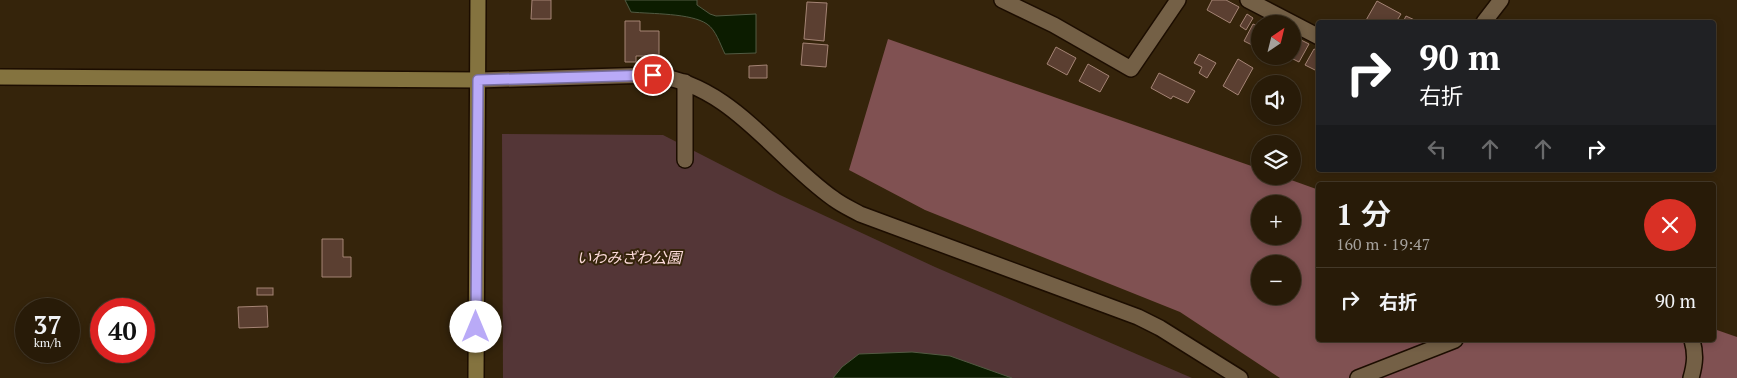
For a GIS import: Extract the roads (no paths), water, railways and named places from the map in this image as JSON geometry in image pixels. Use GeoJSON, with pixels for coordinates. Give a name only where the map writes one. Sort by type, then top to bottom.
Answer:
{"type":"FeatureCollection","features":[{"type":"Feature","properties":{"kind":"street"},"geometry":{"type":"LineString","coordinates":[[476,378],[478,0]]}},
{"type":"Feature","properties":{"kind":"street"},"geometry":{"type":"LineString","coordinates":[[1002,0],[1054,25],[1131,69],[1178,0]]}},
{"type":"Feature","properties":{"kind":"street"},"geometry":{"type":"LineString","coordinates":[[1248,0],[1316,35]]}},
{"type":"Feature","properties":{"kind":"street"},"geometry":{"type":"LineString","coordinates":[[1486,20],[1502,0]]}},
{"type":"Feature","properties":{"kind":"street"},"geometry":{"type":"LineString","coordinates":[[0,77],[478,80],[653,75],[669,77],[685,82],[722,102],[743,118],[834,200],[860,214],[1138,317],[1160,328],[1240,378]]}},
{"type":"Feature","properties":{"kind":"street"},"geometry":{"type":"LineString","coordinates":[[685,82],[685,160]]}},
{"type":"Feature","properties":{"kind":"street"},"geometry":{"type":"LineString","coordinates":[[1358,378],[1450,342]]}},
{"type":"Feature","properties":{"kind":"street"},"geometry":{"type":"LineString","coordinates":[[1691,378],[1695,365],[1695,350],[1693,342]]}},
{"type":"Feature","properties":{"kind":"park label","name":"いわみざわ公園"},"geometry":{"type":"Point","coordinates":[629,257]}}]}
